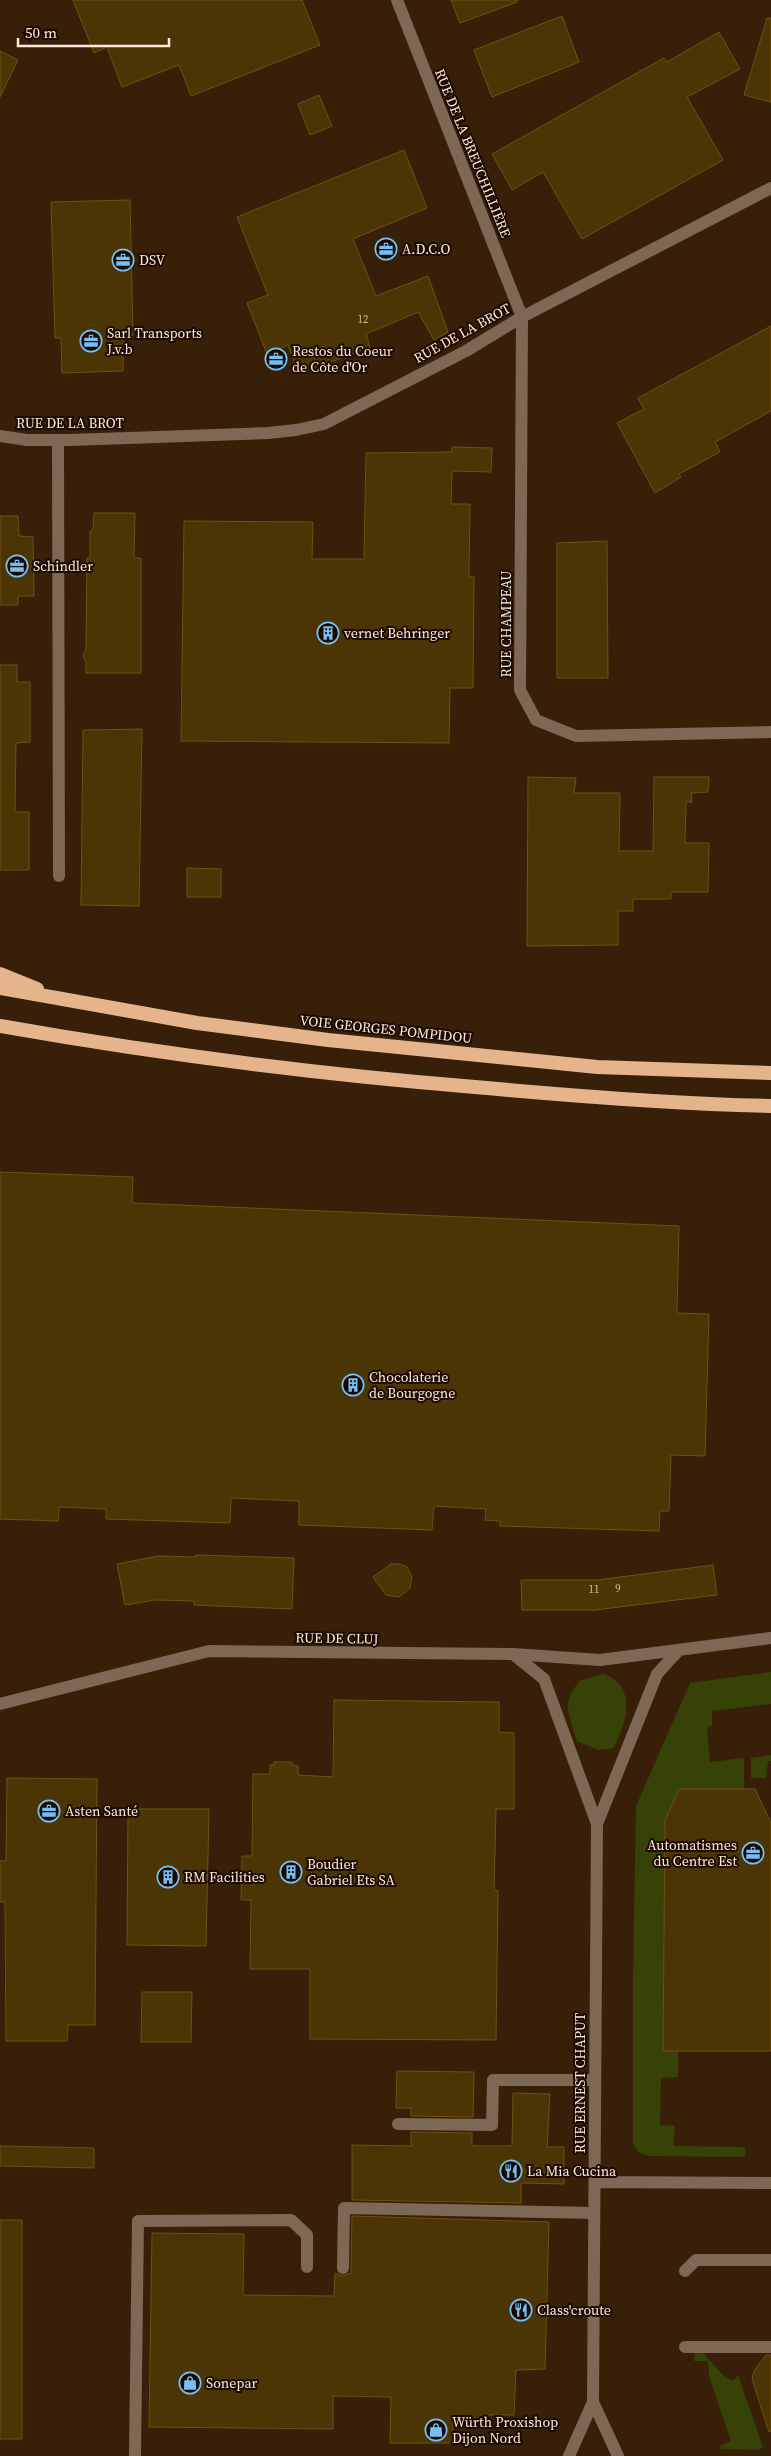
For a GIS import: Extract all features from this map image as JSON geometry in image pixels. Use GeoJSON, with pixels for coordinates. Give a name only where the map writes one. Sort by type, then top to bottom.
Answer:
{"type":"FeatureCollection","features":[{"type":"Feature","properties":{"kind":"highway"},"geometry":{"type":"LineString","coordinates":[[0,974],[64,1000]]}},
{"type":"Feature","properties":{"kind":"highway","name":"VOIE GEORGES POMPIDOU"},"geometry":{"type":"LineString","coordinates":[[0,988],[197,1023],[328,1040],[597,1067],[771,1073]]}},
{"type":"Feature","properties":{"kind":"highway"},"geometry":{"type":"LineString","coordinates":[[0,1026],[118,1047],[407,1082],[579,1096],[771,1106]]}},
{"type":"Feature","properties":{"kind":"street","name":"RUE DE LA BREUCHILLIÈRE"},"geometry":{"type":"LineString","coordinates":[[397,0],[522,317]]}},
{"type":"Feature","properties":{"kind":"street","name":"RUE DE LA BROT"},"geometry":{"type":"LineString","coordinates":[[0,436],[58,440],[268,433],[324,424],[466,351],[522,317],[771,188]]}},
{"type":"Feature","properties":{"kind":"street","name":"RUE CHAMPEAU"},"geometry":{"type":"LineString","coordinates":[[522,317],[520,690],[536,720],[576,736],[771,732]]}},
{"type":"Feature","properties":{"kind":"street"},"geometry":{"type":"LineString","coordinates":[[58,440],[59,876]]}},
{"type":"Feature","properties":{"kind":"street","name":"RUE DE CLUJ"},"geometry":{"type":"LineString","coordinates":[[0,1704],[209,1652],[513,1654],[600,1660],[771,1638]]}},
{"type":"Feature","properties":{"kind":"street","name":"RUE ERNEST CHAPUT"},"geometry":{"type":"LineString","coordinates":[[597,1824],[658,1674],[678,1650]]}},
{"type":"Feature","properties":{"kind":"street","name":"RUE ERNEST CHAPUT"},"geometry":{"type":"LineString","coordinates":[[513,1654],[544,1679],[597,1824],[593,2402],[569,2456]]}},
{"type":"Feature","properties":{"kind":"street"},"geometry":{"type":"LineString","coordinates":[[398,2124],[492,2125],[493,2080],[595,2080]]}},
{"type":"Feature","properties":{"kind":"street"},"geometry":{"type":"LineString","coordinates":[[595,2182],[771,2183]]}},
{"type":"Feature","properties":{"kind":"street"},"geometry":{"type":"LineString","coordinates":[[343,2268],[344,2208],[594,2213]]}},
{"type":"Feature","properties":{"kind":"street"},"geometry":{"type":"LineString","coordinates":[[135,2456],[138,2221],[292,2220],[307,2235],[306,2267]]}},
{"type":"Feature","properties":{"kind":"street"},"geometry":{"type":"LineString","coordinates":[[685,2272],[696,2260],[771,2260]]}},
{"type":"Feature","properties":{"kind":"street"},"geometry":{"type":"LineString","coordinates":[[684,2347],[771,2347]]}},
{"type":"Feature","properties":{"kind":"street","name":"RUE ERNEST CHAPUT"},"geometry":{"type":"LineString","coordinates":[[593,2402],[618,2456]]}},
{"type":"Feature","properties":{"kind":"green space"},"geometry":{"type":"Polygon","coordinates":[[[771,1672],[771,1704],[712,1711],[712,1725],[707,1728],[710,1762],[744,1758],[744,1789],[680,1789],[665,1820],[663,2051],[678,2051],[678,2077],[661,2078],[660,2125],[675,2126],[673,2146],[745,2147],[745,2157],[649,2156],[638,2152],[633,2143],[636,1806],[690,1683],[771,1672]]]}},
{"type":"Feature","properties":{"kind":"green space"},"geometry":{"type":"Polygon","coordinates":[[[603,1674],[614,1679],[621,1687],[625,1696],[626,1706],[622,1728],[613,1748],[598,1750],[577,1741],[569,1716],[568,1702],[574,1688],[581,1680],[603,1674]]]}},
{"type":"Feature","properties":{"kind":"green space"},"geometry":{"type":"Polygon","coordinates":[[[771,1755],[771,1761],[768,1761],[766,1778],[751,1778],[751,1758],[771,1755]]]}},
{"type":"Feature","properties":{"kind":"green space"},"geometry":{"type":"Polygon","coordinates":[[[695,2351],[701,2351],[724,2376],[733,2381],[738,2375],[763,2447],[758,2450],[721,2449],[720,2446],[731,2441],[709,2376],[708,2361],[694,2361],[695,2351]]]}},
{"type":"Feature","properties":{"kind":"building"},"geometry":{"type":"Polygon","coordinates":[[[73,0],[302,0],[320,45],[191,96],[179,65],[122,87],[107,47],[94,53],[73,0]]]}},
{"type":"Feature","properties":{"kind":"building"},"geometry":{"type":"Polygon","coordinates":[[[451,0],[517,0],[517,2],[460,23],[451,0]]]}},
{"type":"Feature","properties":{"kind":"building"},"geometry":{"type":"Polygon","coordinates":[[[562,16],[579,62],[492,97],[474,50],[562,16]]]}},
{"type":"Feature","properties":{"kind":"building"},"geometry":{"type":"Polygon","coordinates":[[[767,18],[771,18],[771,102],[744,95],[767,18]]]}},
{"type":"Feature","properties":{"kind":"building"},"geometry":{"type":"Polygon","coordinates":[[[719,32],[740,69],[687,97],[723,160],[582,239],[543,172],[512,190],[492,154],[664,58],[667,62],[719,32]]]}},
{"type":"Feature","properties":{"kind":"building"},"geometry":{"type":"Polygon","coordinates":[[[0,51],[18,60],[0,97],[0,51]]]}},
{"type":"Feature","properties":{"kind":"building"},"geometry":{"type":"Polygon","coordinates":[[[319,95],[332,126],[310,135],[298,104],[319,95]]]}},
{"type":"Feature","properties":{"kind":"building"},"geometry":{"type":"Polygon","coordinates":[[[404,150],[427,208],[353,239],[376,296],[428,276],[448,332],[434,340],[418,312],[366,334],[370,347],[299,374],[288,345],[267,354],[247,303],[268,295],[237,217],[404,150]]]}},
{"type":"Feature","properties":{"kind":"building"},"geometry":{"type":"Polygon","coordinates":[[[130,200],[133,336],[123,337],[123,371],[62,373],[61,338],[55,338],[51,202],[130,200]]]}},
{"type":"Feature","properties":{"kind":"building"},"geometry":{"type":"Polygon","coordinates":[[[771,326],[771,411],[715,442],[720,452],[679,474],[681,477],[655,493],[617,423],[644,409],[638,398],[771,326]]]}},
{"type":"Feature","properties":{"kind":"building","name":"vernet Behringer"},"geometry":{"type":"Polygon","coordinates":[[[452,447],[492,448],[491,472],[452,471],[451,504],[470,504],[469,577],[474,577],[473,688],[450,688],[449,743],[181,741],[184,521],[313,522],[312,559],[364,559],[366,453],[452,452],[452,447]]]}},
{"type":"Feature","properties":{"kind":"building"},"geometry":{"type":"Polygon","coordinates":[[[94,513],[135,513],[134,558],[141,558],[141,673],[86,673],[86,662],[83,656],[86,648],[87,558],[90,558],[90,532],[93,529],[94,513]]]}},
{"type":"Feature","properties":{"kind":"building","name":"Schindler"},"geometry":{"type":"Polygon","coordinates":[[[0,516],[18,516],[19,536],[33,537],[34,596],[18,596],[18,605],[0,605],[0,516]]]}},
{"type":"Feature","properties":{"kind":"building"},"geometry":{"type":"Polygon","coordinates":[[[607,541],[608,678],[557,678],[557,543],[607,541]]]}},
{"type":"Feature","properties":{"kind":"building"},"geometry":{"type":"Polygon","coordinates":[[[0,665],[17,665],[17,682],[30,682],[30,742],[16,743],[15,812],[29,812],[29,870],[0,870],[0,665]]]}},
{"type":"Feature","properties":{"kind":"building"},"geometry":{"type":"Polygon","coordinates":[[[142,729],[139,906],[81,905],[83,730],[142,729]]]}},
{"type":"Feature","properties":{"kind":"building"},"geometry":{"type":"Polygon","coordinates":[[[528,777],[576,778],[574,793],[620,793],[619,851],[653,851],[654,777],[709,777],[708,792],[691,793],[692,802],[686,802],[685,843],[709,843],[708,892],[671,892],[671,899],[633,899],[633,911],[618,911],[618,945],[527,946],[528,777]]]}},
{"type":"Feature","properties":{"kind":"building"},"geometry":{"type":"Polygon","coordinates":[[[187,868],[221,869],[221,897],[187,897],[187,868]]]}},
{"type":"Feature","properties":{"kind":"building","name":"Chocolaterie de Bourgogne"},"geometry":{"type":"Polygon","coordinates":[[[0,1172],[133,1177],[132,1203],[679,1226],[677,1313],[709,1314],[705,1456],[671,1455],[669,1511],[660,1511],[659,1531],[500,1526],[500,1521],[485,1520],[486,1509],[434,1506],[432,1530],[299,1525],[299,1501],[231,1498],[230,1523],[106,1519],[106,1509],[59,1507],[58,1521],[0,1519],[0,1172]]]}},
{"type":"Feature","properties":{"kind":"building"},"geometry":{"type":"Polygon","coordinates":[[[196,1555],[294,1558],[292,1609],[194,1605],[194,1601],[155,1600],[125,1605],[117,1564],[158,1556],[195,1557],[196,1555]]]}},
{"type":"Feature","properties":{"kind":"building"},"geometry":{"type":"Polygon","coordinates":[[[391,1564],[400,1564],[407,1567],[412,1577],[410,1588],[399,1597],[386,1595],[373,1577],[391,1564]]]}},
{"type":"Feature","properties":{"kind":"building"},"geometry":{"type":"Polygon","coordinates":[[[713,1565],[717,1595],[595,1610],[522,1610],[521,1580],[597,1580],[713,1565]]]}},
{"type":"Feature","properties":{"kind":"building","name":"Boudier Gabriel Ets SA"},"geometry":{"type":"Polygon","coordinates":[[[334,1700],[499,1702],[499,1732],[514,1733],[514,1809],[496,1809],[494,1890],[498,1891],[496,2040],[310,2039],[310,1969],[250,1969],[251,1900],[241,1900],[242,1856],[252,1856],[253,1774],[270,1774],[270,1765],[274,1765],[274,1762],[292,1762],[292,1765],[298,1766],[298,1775],[333,1777],[334,1700]]]}},
{"type":"Feature","properties":{"kind":"building"},"geometry":{"type":"Polygon","coordinates":[[[7,1778],[97,1779],[95,2025],[68,2025],[67,2041],[6,2041],[5,1902],[0,1902],[0,1861],[6,1861],[7,1778]]]}},
{"type":"Feature","properties":{"kind":"building"},"geometry":{"type":"Polygon","coordinates":[[[679,1789],[755,1789],[771,1823],[771,2051],[663,2051],[665,1820],[679,1789]]]}},
{"type":"Feature","properties":{"kind":"building","name":"RM Facilities"},"geometry":{"type":"Polygon","coordinates":[[[128,1809],[209,1809],[206,1946],[127,1945],[128,1809]]]}},
{"type":"Feature","properties":{"kind":"building"},"geometry":{"type":"Polygon","coordinates":[[[142,1992],[192,1992],[191,2042],[141,2042],[142,1992]]]}},
{"type":"Feature","properties":{"kind":"building"},"geometry":{"type":"Polygon","coordinates":[[[397,2071],[474,2072],[473,2117],[411,2116],[411,2108],[396,2108],[397,2071]]]}},
{"type":"Feature","properties":{"kind":"building"},"geometry":{"type":"Polygon","coordinates":[[[513,2093],[550,2094],[547,2147],[564,2147],[564,2184],[521,2183],[521,2203],[352,2200],[352,2145],[411,2146],[411,2132],[472,2133],[472,2146],[512,2146],[513,2093]]]}},
{"type":"Feature","properties":{"kind":"building"},"geometry":{"type":"Polygon","coordinates":[[[0,2146],[94,2148],[94,2168],[0,2166],[0,2146]]]}},
{"type":"Feature","properties":{"kind":"building"},"geometry":{"type":"Polygon","coordinates":[[[352,2216],[549,2222],[545,2369],[516,2370],[514,2415],[486,2415],[486,2424],[453,2423],[452,2443],[390,2443],[391,2397],[333,2396],[333,2429],[149,2427],[152,2233],[244,2234],[243,2295],[334,2296],[335,2273],[342,2276],[351,2273],[352,2216]]]}},
{"type":"Feature","properties":{"kind":"building"},"geometry":{"type":"Polygon","coordinates":[[[0,2220],[22,2220],[22,2439],[0,2439],[0,2220]]]}},
{"type":"Feature","properties":{"kind":"building"},"geometry":{"type":"Polygon","coordinates":[[[766,2355],[771,2355],[771,2431],[769,2432],[752,2379],[754,2371],[766,2355]]]}},
{"type":"Feature","properties":{"kind":"place","name":"A.D.C.O"},"geometry":{"type":"Point","coordinates":[386,249]}},
{"type":"Feature","properties":{"kind":"place","name":"DSV"},"geometry":{"type":"Point","coordinates":[123,260]}},
{"type":"Feature","properties":{"kind":"place","name":"Sarl Transports J.v.b"},"geometry":{"type":"Point","coordinates":[91,341]}},
{"type":"Feature","properties":{"kind":"place","name":"Restos du Coeur de Côte d'Or"},"geometry":{"type":"Point","coordinates":[276,359]}},
{"type":"Feature","properties":{"kind":"place","name":"Schindler"},"geometry":{"type":"Point","coordinates":[17,566]}},
{"type":"Feature","properties":{"kind":"place","name":"vernet Behringer"},"geometry":{"type":"Point","coordinates":[328,633]}},
{"type":"Feature","properties":{"kind":"place","name":"Chocolaterie de Bourgogne"},"geometry":{"type":"Point","coordinates":[353,1385]}},
{"type":"Feature","properties":{"kind":"place","name":"Asten Santé"},"geometry":{"type":"Point","coordinates":[49,1811]}},
{"type":"Feature","properties":{"kind":"place","name":"Automatismes du Centre Est"},"geometry":{"type":"Point","coordinates":[753,1853]}},
{"type":"Feature","properties":{"kind":"place","name":"Boudier Gabriel Ets SA"},"geometry":{"type":"Point","coordinates":[291,1872]}},
{"type":"Feature","properties":{"kind":"place","name":"RM Facilities"},"geometry":{"type":"Point","coordinates":[168,1877]}},
{"type":"Feature","properties":{"kind":"place","name":"La Mia Cucina"},"geometry":{"type":"Point","coordinates":[511,2171]}},
{"type":"Feature","properties":{"kind":"place","name":"Class'croute"},"geometry":{"type":"Point","coordinates":[521,2310]}},
{"type":"Feature","properties":{"kind":"place","name":"Sonepar"},"geometry":{"type":"Point","coordinates":[190,2383]}},
{"type":"Feature","properties":{"kind":"place","name":"Würth Proxishop Dijon Nord"},"geometry":{"type":"Point","coordinates":[436,2430]}}]}
